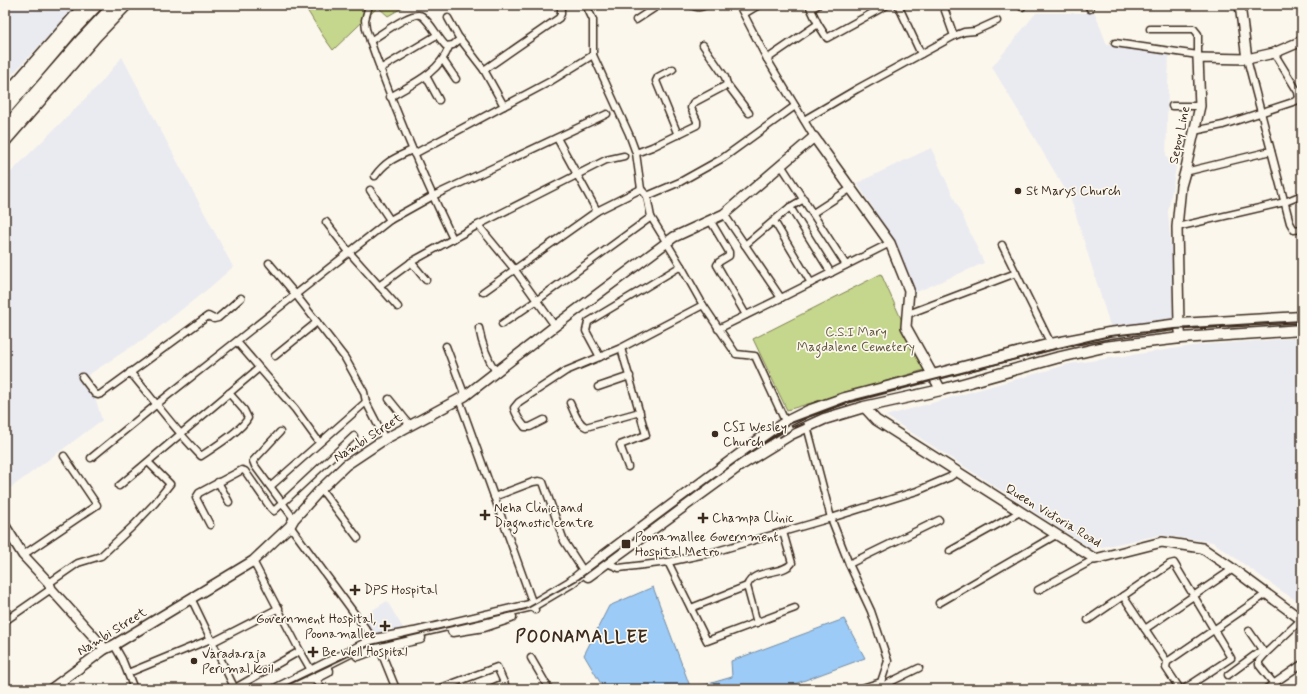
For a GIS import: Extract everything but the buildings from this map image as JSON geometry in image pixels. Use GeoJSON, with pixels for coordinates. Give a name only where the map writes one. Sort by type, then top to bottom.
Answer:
{"type":"FeatureCollection","features":[{"type":"Feature","properties":{"kind":"highway"},"geometry":{"type":"LineString","coordinates":[[5,109],[68,35],[96,5]]}},
{"type":"Feature","properties":{"kind":"highway"},"geometry":{"type":"LineString","coordinates":[[5,129],[82,39],[115,5]]}},
{"type":"Feature","properties":{"kind":"main road"},"geometry":{"type":"LineString","coordinates":[[277,689],[314,674],[376,643],[414,633],[534,608],[570,590],[603,561],[763,437],[786,422],[808,411],[845,398],[1051,344],[1109,332],[1179,324],[1302,317]]}},
{"type":"Feature","properties":{"kind":"main road"},"geometry":{"type":"LineString","coordinates":[[534,608],[739,466],[791,434],[807,426],[864,407],[940,390],[1056,358],[1104,347],[1181,338],[1302,330]]}},
{"type":"Feature","properties":{"kind":"main road"},"geometry":{"type":"LineString","coordinates":[[292,689],[314,674]]}},
{"type":"Feature","properties":{"kind":"street"},"geometry":{"type":"LineString","coordinates":[[5,95],[84,5]]}},
{"type":"Feature","properties":{"kind":"street"},"geometry":{"type":"LineString","coordinates":[[5,142],[97,36],[127,5]]}},
{"type":"Feature","properties":{"kind":"street"},"geometry":{"type":"LineString","coordinates":[[484,70],[559,18],[561,14],[561,5]]}},
{"type":"Feature","properties":{"kind":"street"},"geometry":{"type":"LineString","coordinates":[[586,5],[593,20],[593,55],[629,134],[636,153],[641,189],[646,196],[651,217],[681,266],[702,305],[736,354],[755,356],[791,434]]}},
{"type":"Feature","properties":{"kind":"street"},"geometry":{"type":"LineString","coordinates":[[636,20],[659,5]]}},
{"type":"Feature","properties":{"kind":"street"},"geometry":{"type":"LineString","coordinates":[[691,5],[700,8],[706,5]]}},
{"type":"Feature","properties":{"kind":"street"},"geometry":{"type":"LineString","coordinates":[[739,5],[768,59],[814,137],[890,243],[909,290],[906,327],[940,390]]}},
{"type":"Feature","properties":{"kind":"street"},"geometry":{"type":"LineString","coordinates":[[744,14],[759,5]]}},
{"type":"Feature","properties":{"kind":"street"},"geometry":{"type":"LineString","coordinates":[[818,5],[810,7],[827,38],[887,5]]}},
{"type":"Feature","properties":{"kind":"street"},"geometry":{"type":"LineString","coordinates":[[898,5],[921,54]]}},
{"type":"Feature","properties":{"kind":"street"},"geometry":{"type":"LineString","coordinates":[[1240,5],[1247,59],[1284,202],[1291,227],[1294,230],[1302,229]]}},
{"type":"Feature","properties":{"kind":"street"},"geometry":{"type":"LineString","coordinates":[[945,6],[954,36]]}},
{"type":"Feature","properties":{"kind":"street"},"geometry":{"type":"LineString","coordinates":[[368,9],[365,20],[366,29],[390,97],[413,152],[453,239]]}},
{"type":"Feature","properties":{"kind":"street"},"geometry":{"type":"LineString","coordinates":[[370,41],[408,17],[420,14],[426,19],[446,46],[449,46]]}},
{"type":"Feature","properties":{"kind":"street"},"geometry":{"type":"LineString","coordinates":[[448,18],[460,39],[484,70],[504,106]]}},
{"type":"Feature","properties":{"kind":"street"},"geometry":{"type":"LineString","coordinates":[[804,120],[954,36],[964,32],[975,31],[997,21]]}},
{"type":"Feature","properties":{"kind":"street"},"geometry":{"type":"LineString","coordinates":[[768,59],[818,24]]}},
{"type":"Feature","properties":{"kind":"street"},"geometry":{"type":"LineString","coordinates":[[1150,29],[1194,30],[1198,34],[1198,57]]}},
{"type":"Feature","properties":{"kind":"street"},"geometry":{"type":"LineString","coordinates":[[380,69],[437,35]]}},
{"type":"Feature","properties":{"kind":"street"},"geometry":{"type":"LineString","coordinates":[[390,97],[426,76],[436,68],[443,60],[449,46],[460,39]]}},
{"type":"Feature","properties":{"kind":"street"},"geometry":{"type":"LineString","coordinates":[[1115,43],[1198,57],[1247,59],[1274,53],[1302,41]]}},
{"type":"Feature","properties":{"kind":"street"},"geometry":{"type":"LineString","coordinates":[[703,45],[725,77],[727,84],[749,113]]}},
{"type":"Feature","properties":{"kind":"street"},"geometry":{"type":"LineString","coordinates":[[1194,131],[1222,125],[1294,102],[1299,98],[1298,92],[1274,53]]}},
{"type":"Feature","properties":{"kind":"street"},"geometry":{"type":"LineString","coordinates":[[375,176],[388,161],[413,152],[504,106],[551,81],[593,55]]}},
{"type":"Feature","properties":{"kind":"street","name":"Sepoy Line"},"geometry":{"type":"LineString","coordinates":[[1181,338],[1179,324],[1177,227],[1181,186],[1186,172],[1200,106],[1198,57]]}},
{"type":"Feature","properties":{"kind":"street"},"geometry":{"type":"LineString","coordinates":[[443,60],[456,79]]}},
{"type":"Feature","properties":{"kind":"street"},"geometry":{"type":"LineString","coordinates":[[673,69],[658,77],[656,81],[678,135]]}},
{"type":"Feature","properties":{"kind":"street"},"geometry":{"type":"LineString","coordinates":[[426,76],[439,100]]}},
{"type":"Feature","properties":{"kind":"street"},"geometry":{"type":"LineString","coordinates":[[636,153],[678,135],[698,123],[691,108],[693,103],[727,84]]}},
{"type":"Feature","properties":{"kind":"street"},"geometry":{"type":"LineString","coordinates":[[646,196],[680,182],[723,158],[795,106]]}},
{"type":"Feature","properties":{"kind":"street"},"geometry":{"type":"LineString","coordinates":[[1172,106],[1200,106]]}},
{"type":"Feature","properties":{"kind":"street"},"geometry":{"type":"LineString","coordinates":[[91,458],[390,220],[433,196],[607,114]]}},
{"type":"Feature","properties":{"kind":"street","name":"Nambi Street"},"geometry":{"type":"LineString","coordinates":[[51,689],[109,647],[253,561],[292,522],[321,489],[346,465],[385,439],[462,398],[674,237],[724,214],[814,137]]}},
{"type":"Feature","properties":{"kind":"street"},"geometry":{"type":"LineString","coordinates":[[557,138],[597,212]]}},
{"type":"Feature","properties":{"kind":"street"},"geometry":{"type":"LineString","coordinates":[[1186,172],[1271,151]]}},
{"type":"Feature","properties":{"kind":"street"},"geometry":{"type":"LineString","coordinates":[[380,286],[411,262],[478,225],[606,160],[624,156]]}},
{"type":"Feature","properties":{"kind":"street"},"geometry":{"type":"LineString","coordinates":[[781,165],[846,266]]}},
{"type":"Feature","properties":{"kind":"street"},"geometry":{"type":"LineString","coordinates":[[483,292],[597,212],[641,189]]}},
{"type":"Feature","properties":{"kind":"street"},"geometry":{"type":"LineString","coordinates":[[812,213],[850,189]]}},
{"type":"Feature","properties":{"kind":"street"},"geometry":{"type":"LineString","coordinates":[[370,190],[390,220]]}},
{"type":"Feature","properties":{"kind":"street"},"geometry":{"type":"LineString","coordinates":[[1177,227],[1284,202],[1302,195]]}},
{"type":"Feature","properties":{"kind":"street"},"geometry":{"type":"LineString","coordinates":[[745,245],[790,207],[804,199]]}},
{"type":"Feature","properties":{"kind":"street"},"geometry":{"type":"LineString","coordinates":[[790,207],[831,273]]}},
{"type":"Feature","properties":{"kind":"street"},"geometry":{"type":"LineString","coordinates":[[724,214],[781,298]]}},
{"type":"Feature","properties":{"kind":"street"},"geometry":{"type":"LineString","coordinates":[[502,324],[651,217]]}},
{"type":"Feature","properties":{"kind":"street"},"geometry":{"type":"LineString","coordinates":[[710,220],[729,252],[729,256],[718,262],[717,265],[746,315]]}},
{"type":"Feature","properties":{"kind":"street"},"geometry":{"type":"LineString","coordinates":[[774,221],[812,283]]}},
{"type":"Feature","properties":{"kind":"street"},"geometry":{"type":"LineString","coordinates":[[326,222],[349,252],[398,307]]}},
{"type":"Feature","properties":{"kind":"street"},"geometry":{"type":"LineString","coordinates":[[478,225],[515,270],[555,326]]}},
{"type":"Feature","properties":{"kind":"street"},"geometry":{"type":"LineString","coordinates":[[718,328],[812,283],[890,243]]}},
{"type":"Feature","properties":{"kind":"street"},"geometry":{"type":"LineString","coordinates":[[1002,245],[1051,344]]}},
{"type":"Feature","properties":{"kind":"street"},"geometry":{"type":"LineString","coordinates":[[411,262],[426,280]]}},
{"type":"Feature","properties":{"kind":"street"},"geometry":{"type":"LineString","coordinates":[[269,263],[345,358],[364,392],[366,402],[385,439]]}},
{"type":"Feature","properties":{"kind":"street"},"geometry":{"type":"LineString","coordinates":[[600,357],[586,331],[588,322],[681,266]]}},
{"type":"Feature","properties":{"kind":"street"},"geometry":{"type":"LineString","coordinates":[[908,314],[1016,273]]}},
{"type":"Feature","properties":{"kind":"street"},"geometry":{"type":"LineString","coordinates":[[82,377],[95,394],[98,395],[208,316],[214,319],[218,318],[241,298]]}},
{"type":"Feature","properties":{"kind":"street"},"geometry":{"type":"LineString","coordinates":[[544,420],[530,427],[525,427],[514,408],[519,402],[566,371],[622,348],[702,305]]}},
{"type":"Feature","properties":{"kind":"street"},"geometry":{"type":"LineString","coordinates":[[275,356],[317,322]]}},
{"type":"Feature","properties":{"kind":"street"},"geometry":{"type":"LineString","coordinates":[[479,328],[483,349],[496,372]]}},
{"type":"Feature","properties":{"kind":"street"},"geometry":{"type":"LineString","coordinates":[[237,342],[295,409],[319,442]]}},
{"type":"Feature","properties":{"kind":"street"},"geometry":{"type":"LineString","coordinates":[[446,346],[494,497],[534,608]]}},
{"type":"Feature","properties":{"kind":"street"},"geometry":{"type":"LineString","coordinates":[[622,348],[646,435],[620,445],[628,467]]}},
{"type":"Feature","properties":{"kind":"street"},"geometry":{"type":"LineString","coordinates":[[119,486],[259,368]]}},
{"type":"Feature","properties":{"kind":"street"},"geometry":{"type":"LineString","coordinates":[[130,372],[181,435],[201,456],[246,422],[248,418],[229,392]]}},
{"type":"Feature","properties":{"kind":"street"},"geometry":{"type":"LineString","coordinates":[[598,387],[630,376]]}},
{"type":"Feature","properties":{"kind":"street"},"geometry":{"type":"LineString","coordinates":[[389,399],[410,425]]}},
{"type":"Feature","properties":{"kind":"street"},"geometry":{"type":"LineString","coordinates":[[271,486],[366,402]]}},
{"type":"Feature","properties":{"kind":"street"},"geometry":{"type":"LineString","coordinates":[[570,403],[582,426],[586,427],[640,412]]}},
{"type":"Feature","properties":{"kind":"street","name":"Queen Victoria Road"},"geometry":{"type":"LineString","coordinates":[[864,407],[876,420],[1095,559],[1162,542],[1202,548],[1302,620]]}},
{"type":"Feature","properties":{"kind":"street"},"geometry":{"type":"LineString","coordinates":[[807,426],[831,518],[849,564],[871,611],[888,661],[882,686]]}},
{"type":"Feature","properties":{"kind":"street"},"geometry":{"type":"LineString","coordinates":[[280,432],[253,461],[255,466],[283,503],[292,522],[376,643],[396,689]]}},
{"type":"Feature","properties":{"kind":"street"},"geometry":{"type":"LineString","coordinates":[[210,525],[196,497],[199,493],[240,470],[245,471],[274,511],[354,436]]}},
{"type":"Feature","properties":{"kind":"street"},"geometry":{"type":"LineString","coordinates":[[23,555],[97,505],[64,456]]}},
{"type":"Feature","properties":{"kind":"street"},"geometry":{"type":"LineString","coordinates":[[5,621],[78,563],[101,556],[155,503],[170,484],[148,462]]}},
{"type":"Feature","properties":{"kind":"street"},"geometry":{"type":"LineString","coordinates":[[603,561],[619,568],[668,562],[710,553],[917,491],[950,477],[957,472]]}},
{"type":"Feature","properties":{"kind":"street"},"geometry":{"type":"LineString","coordinates":[[218,482],[230,502]]}},
{"type":"Feature","properties":{"kind":"street"},"geometry":{"type":"LineString","coordinates":[[494,497],[533,482],[543,482],[564,541],[584,572]]}},
{"type":"Feature","properties":{"kind":"street"},"geometry":{"type":"LineString","coordinates":[[321,489],[358,538]]}},
{"type":"Feature","properties":{"kind":"street"},"geometry":{"type":"LineString","coordinates":[[950,551],[1020,512]]}},
{"type":"Feature","properties":{"kind":"street"},"geometry":{"type":"LineString","coordinates":[[849,564],[939,520]]}},
{"type":"Feature","properties":{"kind":"street"},"geometry":{"type":"LineString","coordinates":[[5,526],[8,541],[23,555],[50,586],[109,647],[128,673],[134,689]]}},
{"type":"Feature","properties":{"kind":"street"},"geometry":{"type":"LineString","coordinates":[[691,608],[747,586],[748,582],[757,576],[786,568],[792,563],[783,532]]}},
{"type":"Feature","properties":{"kind":"street"},"geometry":{"type":"LineString","coordinates":[[938,603],[1056,535]]}},
{"type":"Feature","properties":{"kind":"street"},"geometry":{"type":"LineString","coordinates":[[1038,590],[1095,559]]}},
{"type":"Feature","properties":{"kind":"street"},"geometry":{"type":"LineString","coordinates":[[253,561],[279,608],[300,651],[322,689]]}},
{"type":"Feature","properties":{"kind":"street"},"geometry":{"type":"LineString","coordinates":[[668,562],[707,641],[796,608]]}},
{"type":"Feature","properties":{"kind":"street"},"geometry":{"type":"LineString","coordinates":[[1088,620],[1170,564],[1174,563],[1231,658],[1184,689]]}},
{"type":"Feature","properties":{"kind":"street"},"geometry":{"type":"LineString","coordinates":[[1145,629],[1233,569]]}},
{"type":"Feature","properties":{"kind":"street"},"geometry":{"type":"LineString","coordinates":[[747,586],[757,623]]}},
{"type":"Feature","properties":{"kind":"street"},"geometry":{"type":"LineString","coordinates":[[1166,662],[1266,594]]}},
{"type":"Feature","properties":{"kind":"street"},"geometry":{"type":"LineString","coordinates":[[1123,596],[1166,662],[1166,668],[1180,689]]}},
{"type":"Feature","properties":{"kind":"street"},"geometry":{"type":"LineString","coordinates":[[191,598],[235,689],[300,651]]}},
{"type":"Feature","properties":{"kind":"street"},"geometry":{"type":"LineString","coordinates":[[128,673],[212,640],[279,608]]}},
{"type":"Feature","properties":{"kind":"street"},"geometry":{"type":"LineString","coordinates":[[1228,675],[1264,652],[1302,620]]}},
{"type":"Feature","properties":{"kind":"street"},"geometry":{"type":"LineString","coordinates":[[1249,631],[1264,652]]}},
{"type":"Feature","properties":{"kind":"street"},"geometry":{"type":"LineString","coordinates":[[1264,652],[1259,660],[1259,666],[1276,686]]}},
{"type":"Feature","properties":{"kind":"street"},"geometry":{"type":"LineString","coordinates":[[531,658],[549,689]]}},
{"type":"Feature","properties":{"kind":"street"},"geometry":{"type":"LineString","coordinates":[[1266,689],[1276,686],[1302,664]]}},
{"type":"Feature","properties":{"kind":"street"},"geometry":{"type":"LineString","coordinates":[[438,689],[497,667],[505,686],[490,689]]}},
{"type":"Feature","properties":{"kind":"street"},"geometry":{"type":"LineString","coordinates":[[859,689],[882,686],[919,668]]}},
{"type":"Feature","properties":{"kind":"shaded area"},"geometry":{"type":"Polygon","coordinates":[[[5,5],[78,5],[5,82],[5,5]]]}},
{"type":"Feature","properties":{"kind":"shaded area"},"geometry":{"type":"Polygon","coordinates":[[[1036,13],[1095,13],[1107,45],[1169,50],[1166,157],[1176,167],[1168,212],[1177,324],[1112,332],[1071,199],[992,67],[1036,13]]]}},
{"type":"Feature","properties":{"kind":"shaded area"},"geometry":{"type":"Polygon","coordinates":[[[122,57],[233,267],[148,336],[88,375],[102,420],[5,492],[5,178],[100,84],[122,57]]]}},
{"type":"Feature","properties":{"kind":"shaded area"},"geometry":{"type":"Polygon","coordinates":[[[931,148],[984,263],[914,293],[894,241],[857,183],[931,148]]]}},
{"type":"Feature","properties":{"kind":"shaded area"},"geometry":{"type":"Polygon","coordinates":[[[1296,338],[1302,358],[1302,604],[1213,542],[1160,535],[1092,549],[886,416],[1070,364],[1200,345],[1296,338]]]}},
{"type":"Feature","properties":{"kind":"shaded area","name":"Government Hospital, Poonamallee"},"geometry":{"type":"Polygon","coordinates":[[[387,601],[407,635],[376,639],[363,616],[387,601]]]}},
{"type":"Feature","properties":{"kind":"green space"},"geometry":{"type":"Polygon","coordinates":[[[304,5],[407,5],[388,16],[378,7],[333,50],[304,5]]]}},
{"type":"Feature","properties":{"kind":"green space","name":"C.S.I Mary Magdalene Cemetery"},"geometry":{"type":"Polygon","coordinates":[[[881,274],[924,370],[787,410],[753,339],[881,274]]]}},
{"type":"Feature","properties":{"kind":"water"},"geometry":{"type":"Polygon","coordinates":[[[653,587],[691,689],[604,689],[584,655],[609,606],[653,587]]]}},
{"type":"Feature","properties":{"kind":"water"},"geometry":{"type":"Polygon","coordinates":[[[844,619],[865,658],[781,689],[691,689],[732,677],[731,661],[844,619]]]}},
{"type":"Feature","properties":{"kind":"railway"},"geometry":{"type":"LineString","coordinates":[[279,689],[371,645],[526,609],[579,579],[791,423],[847,402],[1110,336],[1175,329],[1302,321]]}},
{"type":"Feature","properties":{"kind":"railway"},"geometry":{"type":"LineString","coordinates":[[780,437],[804,424]]}},
{"type":"Feature","properties":{"kind":"place","name":"St Marys Church"},"geometry":{"type":"Point","coordinates":[1018,191]}},
{"type":"Feature","properties":{"kind":"place","name":"CSI Wesley Church"},"geometry":{"type":"Point","coordinates":[715,434]}},
{"type":"Feature","properties":{"kind":"place","name":"Neha Clinic and Diagnostic centre"},"geometry":{"type":"Point","coordinates":[485,515]}},
{"type":"Feature","properties":{"kind":"place","name":"Champa Clinic"},"geometry":{"type":"Point","coordinates":[703,518]}},
{"type":"Feature","properties":{"kind":"place","name":"Poonamallee Government Hospital Metro"},"geometry":{"type":"Point","coordinates":[626,544]}},
{"type":"Feature","properties":{"kind":"place","name":"DPS Hospital"},"geometry":{"type":"Point","coordinates":[355,590]}},
{"type":"Feature","properties":{"kind":"place","name":"Government Hospital, Poonamallee"},"geometry":{"type":"Point","coordinates":[385,626]}},
{"type":"Feature","properties":{"kind":"place","name":"Be Well Hospital"},"geometry":{"type":"Point","coordinates":[313,652]}},
{"type":"Feature","properties":{"kind":"place","name":"Varadaraja Perumal Koil"},"geometry":{"type":"Point","coordinates":[194,661]}},
{"type":"Feature","properties":{"kind":"district","name":"POONAMALLEE"},"geometry":{"type":"Point","coordinates":[582,637]}}]}
